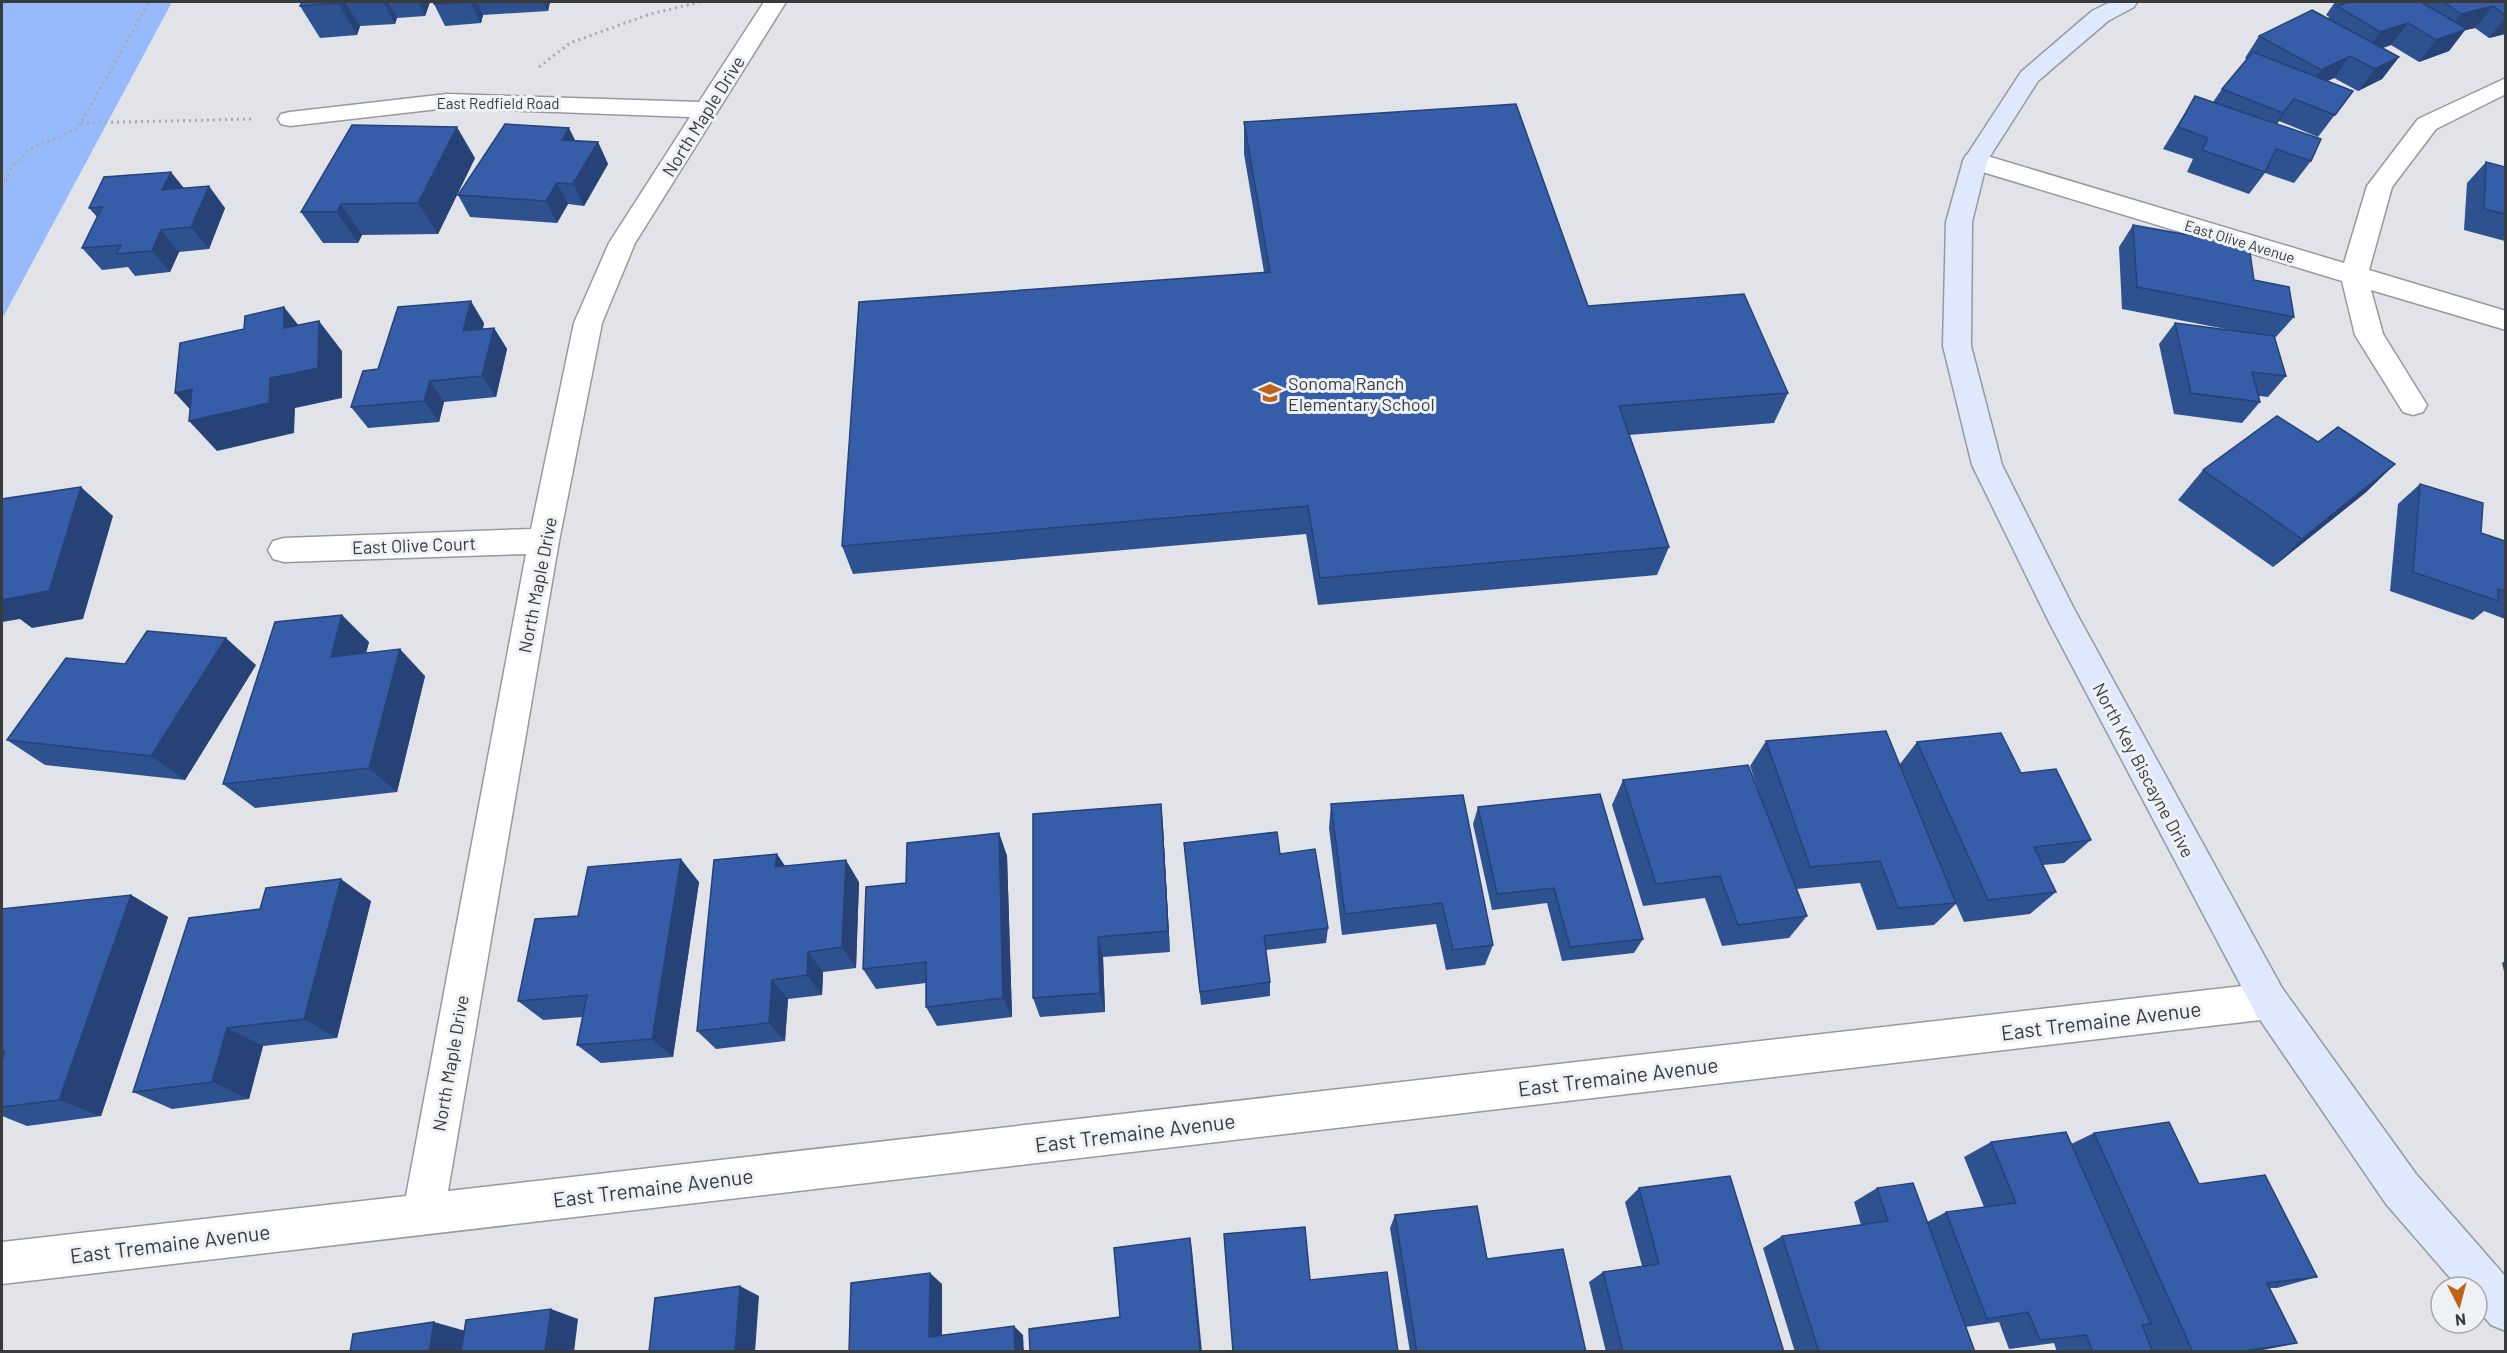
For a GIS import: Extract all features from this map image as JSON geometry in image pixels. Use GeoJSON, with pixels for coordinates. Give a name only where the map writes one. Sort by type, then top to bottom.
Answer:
{"type":"FeatureCollection","features":[{"type":"Feature","properties":{"kind":"street","name":"North Maple Drive"},"geometry":{"type":"LineString","coordinates":[[423,1214],[544,541],[588,323],[622,243],[775,2]]}},
{"type":"Feature","properties":{"kind":"street","name":"North Key Biscayne Drive"},"geometry":{"type":"LineString","coordinates":[[2126,2],[2100,16],[2029,77],[1975,161],[1959,222],[1957,346],[1987,465],[2061,615],[2270,1001],[2400,1189],[2505,1310]]}},
{"type":"Feature","properties":{"kind":"street"},"geometry":{"type":"LineString","coordinates":[[2413,405],[2369,334],[2354,275],[2380,186],[2427,124],[2505,85]]}},
{"type":"Feature","properties":{"kind":"street","name":"East Redfield Road"},"geometry":{"type":"LineString","coordinates":[[290,119],[447,101],[706,111]]}},
{"type":"Feature","properties":{"kind":"street","name":"East Olive Avenue"},"geometry":{"type":"LineString","coordinates":[[1975,161],[2505,321]]}},
{"type":"Feature","properties":{"kind":"street","name":"East Olive Court"},"geometry":{"type":"LineString","coordinates":[[285,550],[544,541]]}},
{"type":"Feature","properties":{"kind":"street","name":"East Tremaine Avenue"},"geometry":{"type":"LineString","coordinates":[[2,1263],[2270,1001]]}},
{"type":"Feature","properties":{"kind":"path"},"geometry":{"type":"LineString","coordinates":[[2,186],[13,166],[30,149],[78,128],[149,2]]}},
{"type":"Feature","properties":{"kind":"path"},"geometry":{"type":"LineString","coordinates":[[498,102],[570,43],[650,14],[700,2]]}},
{"type":"Feature","properties":{"kind":"path"},"geometry":{"type":"LineString","coordinates":[[81,123],[290,119]]}},
{"type":"Feature","properties":{"kind":"shaded area"},"geometry":{"type":"Polygon","coordinates":[[[2,2],[172,2],[2,319],[2,2]]]}},
{"type":"Feature","properties":{"kind":"building"},"geometry":{"type":"Polygon","coordinates":[[[302,2],[339,2],[300,6],[302,2]]]}},
{"type":"Feature","properties":{"kind":"building"},"geometry":{"type":"Polygon","coordinates":[[[434,2],[468,2],[434,4],[434,2]]]}},
{"type":"Feature","properties":{"kind":"building"},"geometry":{"type":"Polygon","coordinates":[[[2349,2],[2421,2],[2467,29],[2436,40],[2408,23],[2380,32],[2337,6],[2349,2]]]}},
{"type":"Feature","properties":{"kind":"building"},"geometry":{"type":"Polygon","coordinates":[[[2444,2],[2505,2],[2505,15],[2493,6],[2461,14],[2444,2]]]}},
{"type":"Feature","properties":{"kind":"building"},"geometry":{"type":"Polygon","coordinates":[[[2312,10],[2399,57],[2375,69],[2350,56],[2321,70],[2259,36],[2312,10]]]}},
{"type":"Feature","properties":{"kind":"building"},"geometry":{"type":"Polygon","coordinates":[[[2253,52],[2353,91],[2335,115],[2294,99],[2283,113],[2222,89],[2253,52]]]}},
{"type":"Feature","properties":{"kind":"building"},"geometry":{"type":"Polygon","coordinates":[[[2195,96],[2321,139],[2311,161],[2276,149],[2265,172],[2202,150],[2208,138],[2178,127],[2195,96]]]}},
{"type":"Feature","properties":{"kind":"building"},"geometry":{"type":"Polygon","coordinates":[[[1516,104],[1588,306],[1744,294],[1788,393],[1619,406],[1669,547],[1320,578],[1308,506],[842,546],[859,302],[1270,272],[1244,122],[1516,104]]]}},
{"type":"Feature","properties":{"kind":"building"},"geometry":{"type":"Polygon","coordinates":[[[505,124],[569,128],[562,140],[598,142],[573,184],[557,183],[546,201],[458,195],[505,124]]]}},
{"type":"Feature","properties":{"kind":"building"},"geometry":{"type":"Polygon","coordinates":[[[352,125],[457,127],[418,203],[341,204],[337,212],[301,212],[352,125]]]}},
{"type":"Feature","properties":{"kind":"building"},"geometry":{"type":"Polygon","coordinates":[[[2486,162],[2505,167],[2505,214],[2484,209],[2486,162]]]}},
{"type":"Feature","properties":{"kind":"building"},"geometry":{"type":"Polygon","coordinates":[[[171,172],[162,190],[209,186],[191,227],[161,230],[152,251],[116,254],[121,245],[82,248],[102,207],[89,208],[104,177],[171,172]]]}},
{"type":"Feature","properties":{"kind":"building"},"geometry":{"type":"Polygon","coordinates":[[[2133,225],[2249,246],[2254,280],[2289,287],[2294,317],[2137,287],[2133,225]]]}},
{"type":"Feature","properties":{"kind":"building"},"geometry":{"type":"Polygon","coordinates":[[[471,301],[463,331],[494,328],[482,376],[430,381],[424,401],[351,407],[363,371],[378,369],[398,307],[471,301]]]}},
{"type":"Feature","properties":{"kind":"building"},"geometry":{"type":"Polygon","coordinates":[[[284,307],[284,328],[319,321],[318,368],[270,378],[269,403],[189,421],[192,389],[175,393],[180,343],[244,329],[245,316],[284,307]]]}},
{"type":"Feature","properties":{"kind":"building"},"geometry":{"type":"Polygon","coordinates":[[[2175,323],[2274,336],[2286,376],[2252,372],[2260,402],[2191,393],[2175,323]]]}},
{"type":"Feature","properties":{"kind":"building"},"geometry":{"type":"Polygon","coordinates":[[[2277,416],[2318,442],[2338,427],[2395,464],[2302,539],[2203,470],[2277,416]]]}},
{"type":"Feature","properties":{"kind":"building"},"geometry":{"type":"Polygon","coordinates":[[[2420,484],[2483,503],[2481,533],[2505,541],[2505,591],[2498,589],[2498,601],[2413,572],[2420,484]]]}},
{"type":"Feature","properties":{"kind":"building"},"geometry":{"type":"Polygon","coordinates":[[[81,487],[49,591],[2,600],[2,499],[81,487]]]}},
{"type":"Feature","properties":{"kind":"building"},"geometry":{"type":"Polygon","coordinates":[[[342,615],[331,657],[400,649],[369,768],[223,784],[275,622],[342,615]]]}},
{"type":"Feature","properties":{"kind":"building"},"geometry":{"type":"Polygon","coordinates":[[[147,631],[226,638],[151,756],[7,740],[66,658],[125,664],[147,631]]]}},
{"type":"Feature","properties":{"kind":"building"},"geometry":{"type":"Polygon","coordinates":[[[1886,731],[1956,903],[1898,908],[1880,861],[1810,867],[1766,741],[1886,731]]]}},
{"type":"Feature","properties":{"kind":"building"},"geometry":{"type":"Polygon","coordinates":[[[2001,733],[2021,773],[2056,769],[2091,840],[2034,847],[2056,892],[1988,900],[1917,742],[2001,733]]]}},
{"type":"Feature","properties":{"kind":"building"},"geometry":{"type":"Polygon","coordinates":[[[1748,765],[1807,916],[1738,925],[1720,876],[1656,884],[1623,780],[1748,765]]]}},
{"type":"Feature","properties":{"kind":"building"},"geometry":{"type":"Polygon","coordinates":[[[1600,794],[1643,939],[1570,947],[1554,888],[1497,894],[1478,807],[1600,794]]]}},
{"type":"Feature","properties":{"kind":"building"},"geometry":{"type":"Polygon","coordinates":[[[1463,795],[1493,945],[1453,950],[1442,903],[1345,914],[1331,804],[1463,795]]]}},
{"type":"Feature","properties":{"kind":"building"},"geometry":{"type":"Polygon","coordinates":[[[1161,804],[1168,931],[1098,937],[1100,993],[1033,998],[1033,814],[1161,804]]]}},
{"type":"Feature","properties":{"kind":"building"},"geometry":{"type":"Polygon","coordinates":[[[1277,832],[1280,854],[1315,849],[1328,928],[1264,936],[1270,982],[1200,992],[1184,843],[1277,832]]]}},
{"type":"Feature","properties":{"kind":"building"},"geometry":{"type":"Polygon","coordinates":[[[999,833],[1003,998],[926,1007],[926,962],[863,969],[866,887],[906,883],[907,843],[999,833]]]}},
{"type":"Feature","properties":{"kind":"building"},"geometry":{"type":"Polygon","coordinates":[[[777,854],[775,867],[846,860],[842,947],[808,952],[807,975],[772,980],[769,1023],[697,1031],[714,860],[777,854]]]}},
{"type":"Feature","properties":{"kind":"building"},"geometry":{"type":"Polygon","coordinates":[[[681,859],[652,1039],[577,1045],[587,995],[518,1001],[535,919],[578,916],[588,867],[681,859]]]}},
{"type":"Feature","properties":{"kind":"building"},"geometry":{"type":"Polygon","coordinates":[[[341,879],[304,1019],[227,1028],[212,1082],[133,1092],[189,918],[260,909],[266,888],[341,879]]]}},
{"type":"Feature","properties":{"kind":"building"},"geometry":{"type":"Polygon","coordinates":[[[131,895],[59,1100],[2,1107],[2,1060],[5,1051],[2,1051],[2,909],[131,895]]]}},
{"type":"Feature","properties":{"kind":"building"},"geometry":{"type":"Polygon","coordinates":[[[2169,1122],[2199,1184],[2265,1175],[2317,1277],[2267,1283],[2297,1343],[2238,1352],[2193,1352],[2094,1133],[2169,1122]]]}},
{"type":"Feature","properties":{"kind":"building"},"geometry":{"type":"Polygon","coordinates":[[[2066,1132],[2151,1324],[2142,1325],[2153,1352],[2093,1352],[2086,1335],[2040,1340],[2028,1312],[1987,1319],[1946,1212],[2016,1203],[1991,1142],[2066,1132]]]}},
{"type":"Feature","properties":{"kind":"building"},"geometry":{"type":"Polygon","coordinates":[[[1730,1176],[1784,1352],[1623,1352],[1603,1272],[1659,1264],[1639,1188],[1730,1176]]]}},
{"type":"Feature","properties":{"kind":"building"},"geometry":{"type":"Polygon","coordinates":[[[1913,1183],[1975,1352],[1819,1352],[1782,1236],[1888,1221],[1877,1188],[1913,1183]]]}},
{"type":"Feature","properties":{"kind":"building"},"geometry":{"type":"Polygon","coordinates":[[[1477,1206],[1487,1259],[1563,1249],[1586,1352],[1417,1352],[1395,1215],[1477,1206]]]}},
{"type":"Feature","properties":{"kind":"building"},"geometry":{"type":"Polygon","coordinates":[[[1305,1227],[1310,1280],[1387,1272],[1398,1352],[1233,1352],[1224,1234],[1305,1227]]]}},
{"type":"Feature","properties":{"kind":"building"},"geometry":{"type":"Polygon","coordinates":[[[1190,1238],[1200,1352],[1030,1352],[1029,1329],[1120,1317],[1114,1248],[1190,1238]]]}},
{"type":"Feature","properties":{"kind":"building"},"geometry":{"type":"Polygon","coordinates":[[[930,1273],[929,1337],[1014,1326],[1015,1352],[849,1352],[851,1283],[930,1273]]]}},
{"type":"Feature","properties":{"kind":"building"},"geometry":{"type":"Polygon","coordinates":[[[740,1286],[735,1352],[649,1352],[655,1298],[740,1286]]]}},
{"type":"Feature","properties":{"kind":"building"},"geometry":{"type":"Polygon","coordinates":[[[551,1309],[545,1352],[461,1352],[466,1320],[551,1309]]]}},
{"type":"Feature","properties":{"kind":"building"},"geometry":{"type":"Polygon","coordinates":[[[434,1322],[429,1352],[350,1352],[353,1334],[434,1322]]]}},
{"type":"Feature","properties":{"kind":"place","name":"Sonoma Ranch Elementary School"},"geometry":{"type":"Point","coordinates":[1270,393]}}]}
